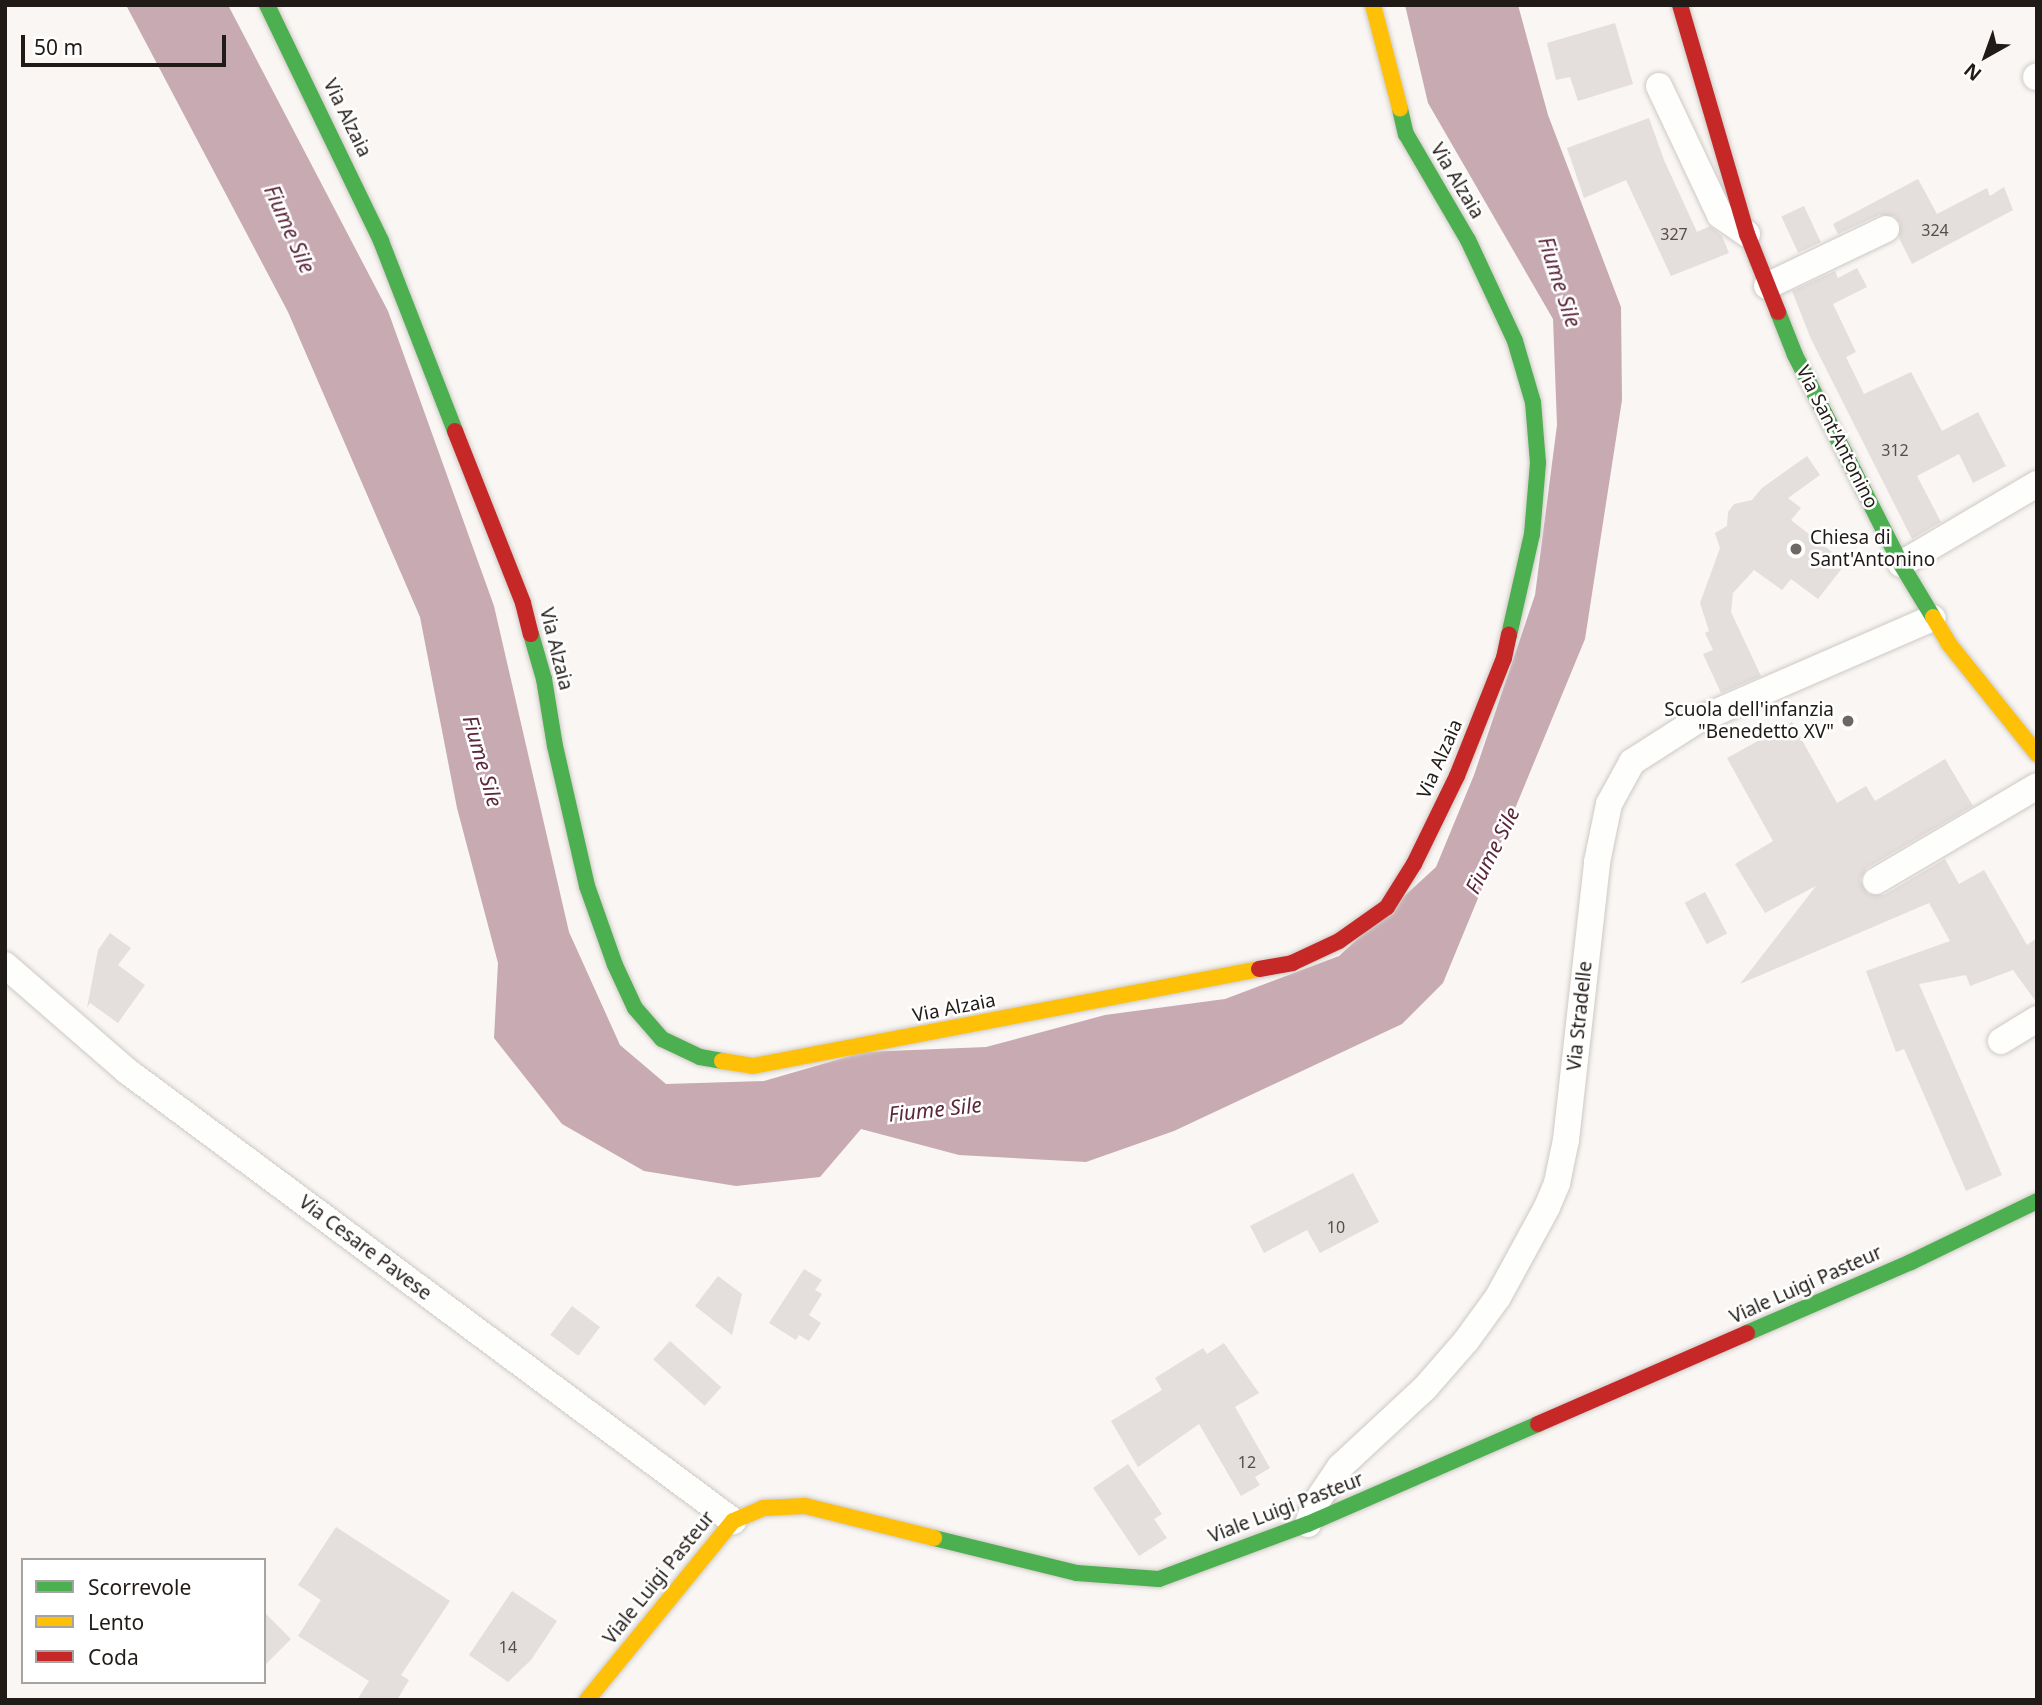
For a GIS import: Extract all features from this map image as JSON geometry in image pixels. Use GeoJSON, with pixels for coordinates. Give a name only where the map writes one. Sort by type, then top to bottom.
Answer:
{"type":"FeatureCollection","features":[{"type":"Feature","properties":{"kind":"street","name":"Via Alzaia"},"geometry":{"type":"LineString","coordinates":[[267,5],[381,240],[523,603],[544,679],[555,746],[587,886],[635,1008],[662,1039],[700,1058],[753,1066],[944,1032],[1292,963],[1339,941],[1387,907],[1414,864],[1457,776],[1504,658],[1532,534],[1538,463],[1533,402],[1516,341],[1468,240],[1425,171],[1406,134],[1373,5]]}},
{"type":"Feature","properties":{"kind":"street","name":"Via Sant'Antonino"},"geometry":{"type":"LineString","coordinates":[[1684,10],[1747,234],[1821,407],[1901,564],[1949,644],[2037,754]]}},
{"type":"Feature","properties":{"kind":"street"},"geometry":{"type":"LineString","coordinates":[[1659,86],[1720,215],[1747,234]]}},
{"type":"Feature","properties":{"kind":"street"},"geometry":{"type":"LineString","coordinates":[[1767,286],[1886,229]]}},
{"type":"Feature","properties":{"kind":"street"},"geometry":{"type":"LineString","coordinates":[[1901,564],[2037,484]]}},
{"type":"Feature","properties":{"kind":"street","name":"Via Stradelle"},"geometry":{"type":"LineString","coordinates":[[1308,1524],[1315,1504],[1340,1467],[1425,1388],[1466,1341],[1498,1297],[1547,1207],[1557,1183],[1566,1140],[1597,862],[1609,804],[1632,762],[1696,721],[1933,618]]}},
{"type":"Feature","properties":{"kind":"street"},"geometry":{"type":"LineString","coordinates":[[1876,881],[2037,786]]}},
{"type":"Feature","properties":{"kind":"street","name":"Via Cesare Pavese"},"geometry":{"type":"LineString","coordinates":[[5,965],[127,1071],[733,1521]]}},
{"type":"Feature","properties":{"kind":"street"},"geometry":{"type":"LineString","coordinates":[[2001,1041],[2037,1019]]}},
{"type":"Feature","properties":{"kind":"street","name":"Viale Luigi Pasteur"},"geometry":{"type":"LineString","coordinates":[[587,1700],[733,1521],[763,1508],[806,1506],[1077,1573],[1159,1579],[1308,1524],[1910,1262],[2037,1201]]}},
{"type":"Feature","properties":{"kind":"water","name":"Fiume Sile"},"geometry":{"type":"Polygon","coordinates":[[[126,5],[228,5],[388,311],[494,606],[569,932],[620,1045],[666,1084],[764,1081],[864,1052],[986,1047],[1105,1015],[1225,999],[1339,956],[1436,867],[1474,775],[1535,595],[1557,425],[1553,319],[1428,103],[1405,5],[1518,5],[1548,115],[1621,307],[1622,400],[1585,639],[1443,983],[1402,1024],[1174,1131],[1086,1162],[959,1155],[861,1129],[820,1177],[736,1186],[644,1171],[562,1124],[494,1038],[498,963],[457,808],[420,617],[288,312],[126,5]]]}},
{"type":"Feature","properties":{"kind":"building"},"geometry":{"type":"Polygon","coordinates":[[[1615,23],[1633,84],[1578,101],[1570,77],[1556,80],[1547,43],[1615,23]]]}},
{"type":"Feature","properties":{"kind":"building"},"geometry":{"type":"Polygon","coordinates":[[[1649,118],[1664,160],[1697,232],[1710,226],[1722,236],[1729,253],[1671,276],[1626,180],[1584,198],[1567,148],[1649,118]]]}},
{"type":"Feature","properties":{"kind":"building"},"geometry":{"type":"Polygon","coordinates":[[[1918,179],[1937,214],[1987,188],[1990,196],[2004,187],[2013,210],[1912,264],[1899,238],[1900,223],[1894,216],[1879,215],[1838,234],[1833,224],[1918,179]]]}},
{"type":"Feature","properties":{"kind":"building"},"geometry":{"type":"Polygon","coordinates":[[[1804,206],[1821,242],[1798,253],[1781,217],[1804,206]]]}},
{"type":"Feature","properties":{"kind":"building"},"geometry":{"type":"Polygon","coordinates":[[[1857,268],[1867,287],[1833,304],[1856,352],[1846,357],[1864,394],[1911,372],[1942,431],[1978,412],[2006,466],[1973,483],[1959,454],[1917,476],[1941,522],[1912,539],[1811,339],[1792,291],[1835,271],[1838,278],[1857,268]]]}},
{"type":"Feature","properties":{"kind":"building"},"geometry":{"type":"Polygon","coordinates":[[[1807,456],[1820,475],[1788,498],[1801,508],[1791,520],[1846,563],[1818,599],[1791,579],[1782,590],[1754,570],[1733,593],[1731,612],[1761,676],[1721,693],[1703,654],[1713,650],[1705,633],[1709,631],[1700,603],[1720,548],[1715,533],[1727,526],[1728,512],[1734,504],[1752,500],[1762,488],[1807,456]]]}},
{"type":"Feature","properties":{"kind":"building"},"geometry":{"type":"Polygon","coordinates":[[[1792,722],[1837,803],[1866,786],[1875,801],[1945,759],[1973,806],[1867,868],[1860,880],[1868,894],[1884,895],[1945,859],[1959,884],[1984,870],[2027,945],[2037,938],[2037,1003],[2013,970],[1970,986],[1966,975],[1919,984],[2002,1175],[1966,1191],[1904,1049],[1896,1052],[1866,971],[1950,941],[1929,903],[1740,984],[1816,886],[1765,913],[1735,864],[1773,841],[1727,758],[1792,722]]]}},
{"type":"Feature","properties":{"kind":"building"},"geometry":{"type":"Polygon","coordinates":[[[1705,892],[1727,933],[1707,944],[1685,903],[1705,892]]]}},
{"type":"Feature","properties":{"kind":"building"},"geometry":{"type":"Polygon","coordinates":[[[110,933],[131,948],[118,965],[145,985],[118,1023],[90,1003],[87,1008],[98,950],[110,933]]]}},
{"type":"Feature","properties":{"kind":"building"},"geometry":{"type":"Polygon","coordinates":[[[1353,1173],[1379,1222],[1320,1253],[1307,1230],[1264,1253],[1250,1226],[1353,1173]]]}},
{"type":"Feature","properties":{"kind":"building"},"geometry":{"type":"Polygon","coordinates":[[[804,1269],[822,1280],[815,1290],[822,1294],[809,1315],[821,1323],[809,1341],[799,1335],[796,1340],[769,1323],[804,1269]]]}},
{"type":"Feature","properties":{"kind":"building"},"geometry":{"type":"Polygon","coordinates":[[[718,1276],[742,1294],[732,1335],[695,1306],[718,1276]]]}},
{"type":"Feature","properties":{"kind":"building"},"geometry":{"type":"Polygon","coordinates":[[[572,1306],[600,1327],[578,1356],[550,1335],[572,1306]]]}},
{"type":"Feature","properties":{"kind":"building"},"geometry":{"type":"Polygon","coordinates":[[[670,1341],[721,1387],[705,1406],[653,1360],[670,1341]]]}},
{"type":"Feature","properties":{"kind":"building"},"geometry":{"type":"Polygon","coordinates":[[[1224,1343],[1259,1393],[1235,1407],[1270,1468],[1255,1477],[1260,1485],[1241,1496],[1199,1424],[1138,1467],[1111,1421],[1162,1390],[1155,1378],[1203,1348],[1207,1354],[1224,1343]]]}},
{"type":"Feature","properties":{"kind":"building"},"geometry":{"type":"Polygon","coordinates":[[[1128,1464],[1162,1514],[1154,1519],[1167,1538],[1139,1556],[1093,1488],[1128,1464]]]}},
{"type":"Feature","properties":{"kind":"building"},"geometry":{"type":"Polygon","coordinates":[[[336,1527],[450,1601],[401,1675],[409,1680],[397,1700],[357,1700],[369,1681],[298,1636],[321,1600],[298,1585],[336,1527]]]}},
{"type":"Feature","properties":{"kind":"building"},"geometry":{"type":"Polygon","coordinates":[[[512,1591],[557,1621],[531,1660],[508,1682],[469,1655],[512,1591]]]}},
{"type":"Feature","properties":{"kind":"building"},"geometry":{"type":"Polygon","coordinates":[[[266,1614],[291,1639],[266,1664],[266,1614]]]}},
{"type":"Feature","properties":{"kind":"traffic: fast"},"geometry":{"type":"LineString","coordinates":[[267,5],[381,241],[455,431]]}},
{"type":"Feature","properties":{"kind":"traffic: fast"},"geometry":{"type":"LineString","coordinates":[[1400,109],[1406,134],[1468,240],[1515,341],[1533,402],[1538,463],[1532,534],[1509,635]]}},
{"type":"Feature","properties":{"kind":"traffic: fast"},"geometry":{"type":"LineString","coordinates":[[1778,312],[1795,355],[1901,564],[1933,617]]}},
{"type":"Feature","properties":{"kind":"traffic: fast"},"geometry":{"type":"LineString","coordinates":[[531,634],[544,679],[555,746],[587,886],[615,965],[635,1008],[662,1039],[700,1057],[722,1061]]}},
{"type":"Feature","properties":{"kind":"traffic: fast"},"geometry":{"type":"LineString","coordinates":[[1747,1333],[1911,1262],[2037,1201]]}},
{"type":"Feature","properties":{"kind":"traffic: fast"},"geometry":{"type":"LineString","coordinates":[[934,1538],[1077,1573],[1159,1579],[1308,1524],[1538,1424]]}},
{"type":"Feature","properties":{"kind":"traffic: slow"},"geometry":{"type":"LineString","coordinates":[[1373,5],[1400,109]]}},
{"type":"Feature","properties":{"kind":"traffic: slow"},"geometry":{"type":"LineString","coordinates":[[1933,617],[1949,644],[2037,754]]}},
{"type":"Feature","properties":{"kind":"traffic: slow"},"geometry":{"type":"LineString","coordinates":[[722,1061],[753,1066],[1259,969]]}},
{"type":"Feature","properties":{"kind":"traffic: slow"},"geometry":{"type":"LineString","coordinates":[[587,1700],[733,1521],[763,1508],[805,1506],[934,1538]]}},
{"type":"Feature","properties":{"kind":"traffic: jam"},"geometry":{"type":"LineString","coordinates":[[1680,5],[1747,234],[1778,312]]}},
{"type":"Feature","properties":{"kind":"traffic: jam"},"geometry":{"type":"LineString","coordinates":[[455,431],[523,603],[531,634]]}},
{"type":"Feature","properties":{"kind":"traffic: jam"},"geometry":{"type":"LineString","coordinates":[[1259,969],[1292,963],[1339,941],[1387,907],[1414,864],[1457,776],[1504,658],[1509,635]]}},
{"type":"Feature","properties":{"kind":"traffic: jam"},"geometry":{"type":"LineString","coordinates":[[1538,1424],[1747,1333]]}},
{"type":"Feature","properties":{"kind":"place","name":"Chiesa di Sant'Antonino"},"geometry":{"type":"Point","coordinates":[1796,549]}},
{"type":"Feature","properties":{"kind":"place","name":"Scuola dell'infanzia \"Benedetto XV\""},"geometry":{"type":"Point","coordinates":[1848,721]}}]}
